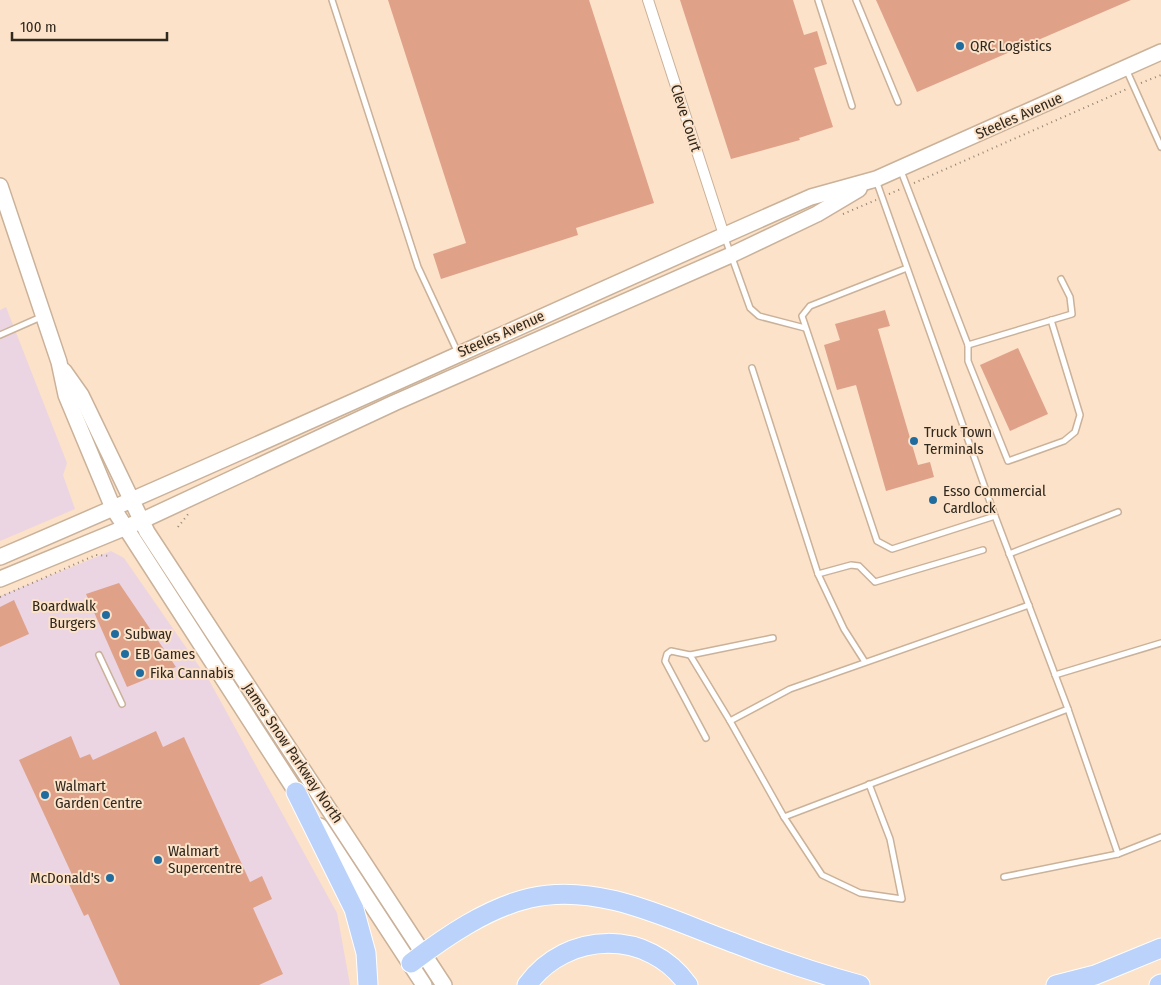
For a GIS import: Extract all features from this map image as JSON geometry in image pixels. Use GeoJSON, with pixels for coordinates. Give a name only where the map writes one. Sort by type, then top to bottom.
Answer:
{"type":"FeatureCollection","features":[{"type":"Feature","properties":{"kind":"highway"},"geometry":{"type":"LineString","coordinates":[[296,792],[354,909],[366,953],[368,985]]}},
{"type":"Feature","properties":{"kind":"highway"},"geometry":{"type":"LineString","coordinates":[[418,958],[483,916],[505,906],[530,898],[555,894],[588,895],[624,903],[803,968],[860,985]]}},
{"type":"Feature","properties":{"kind":"highway"},"geometry":{"type":"LineString","coordinates":[[527,985],[542,968],[559,955],[579,947],[605,942],[632,946],[652,953],[670,965],[688,985]]}},
{"type":"Feature","properties":{"kind":"highway"},"geometry":{"type":"LineString","coordinates":[[1056,985],[1095,975],[1161,948]]}},
{"type":"Feature","properties":{"kind":"main road","name":"Steeles Avenue"},"geometry":{"type":"LineString","coordinates":[[0,557],[131,502],[458,353],[811,197],[876,178],[1161,52]]}},
{"type":"Feature","properties":{"kind":"main road","name":"Steeles Avenue"},"geometry":{"type":"LineString","coordinates":[[0,579],[124,528],[403,399],[731,255],[817,214],[876,178]]}},
{"type":"Feature","properties":{"kind":"main road","name":"James Snow Parkway North"},"geometry":{"type":"LineString","coordinates":[[0,186],[59,362],[66,396],[113,508],[124,528],[214,662],[296,792],[418,958],[444,985]]}},
{"type":"Feature","properties":{"kind":"main road","name":"James Snow Parkway North"},"geometry":{"type":"LineString","coordinates":[[59,362],[81,396],[141,520],[418,958],[424,985]]}},
{"type":"Feature","properties":{"kind":"street","name":"Cleve Court"},"geometry":{"type":"LineString","coordinates":[[648,0],[724,235]]}},
{"type":"Feature","properties":{"kind":"lane"},"geometry":{"type":"LineString","coordinates":[[332,0],[418,267],[458,353]]}},
{"type":"Feature","properties":{"kind":"lane"},"geometry":{"type":"LineString","coordinates":[[818,0],[852,106]]}},
{"type":"Feature","properties":{"kind":"lane"},"geometry":{"type":"LineString","coordinates":[[856,0],[898,102]]}},
{"type":"Feature","properties":{"kind":"lane"},"geometry":{"type":"LineString","coordinates":[[1126,69],[1161,147]]}},
{"type":"Feature","properties":{"kind":"lane"},"geometry":{"type":"LineString","coordinates":[[900,168],[968,345],[968,361],[1008,461],[1064,441],[1075,432],[1080,415],[1051,320]]}},
{"type":"Feature","properties":{"kind":"lane"},"geometry":{"type":"LineString","coordinates":[[876,178],[995,516],[1068,709],[1118,854]]}},
{"type":"Feature","properties":{"kind":"lane"},"geometry":{"type":"LineString","coordinates":[[724,235],[750,308],[759,316],[805,328]]}},
{"type":"Feature","properties":{"kind":"lane"},"geometry":{"type":"LineString","coordinates":[[907,268],[810,306],[802,316],[877,541],[892,549],[995,516]]}},
{"type":"Feature","properties":{"kind":"lane"},"geometry":{"type":"LineString","coordinates":[[968,345],[1072,314],[1070,297],[1061,279]]}},
{"type":"Feature","properties":{"kind":"lane"},"geometry":{"type":"LineString","coordinates":[[0,335],[44,316]]}},
{"type":"Feature","properties":{"kind":"lane"},"geometry":{"type":"LineString","coordinates":[[752,368],[818,574],[844,629],[865,662]]}},
{"type":"Feature","properties":{"kind":"lane"},"geometry":{"type":"LineString","coordinates":[[1009,554],[1118,512]]}},
{"type":"Feature","properties":{"kind":"lane"},"geometry":{"type":"LineString","coordinates":[[818,574],[851,565],[859,566],[875,582],[983,550]]}},
{"type":"Feature","properties":{"kind":"lane"},"geometry":{"type":"LineString","coordinates":[[730,721],[790,689],[1029,605]]}},
{"type":"Feature","properties":{"kind":"lane"},"geometry":{"type":"LineString","coordinates":[[706,738],[665,661],[667,654],[672,651],[690,655],[774,638]]}},
{"type":"Feature","properties":{"kind":"lane"},"geometry":{"type":"LineString","coordinates":[[1055,675],[1161,643]]}},
{"type":"Feature","properties":{"kind":"lane"},"geometry":{"type":"LineString","coordinates":[[99,655],[122,704]]}},
{"type":"Feature","properties":{"kind":"lane"},"geometry":{"type":"LineString","coordinates":[[690,655],[784,817],[822,875],[860,893],[902,899],[890,839],[869,784]]}},
{"type":"Feature","properties":{"kind":"lane"},"geometry":{"type":"LineString","coordinates":[[784,817],[1068,709]]}},
{"type":"Feature","properties":{"kind":"lane"},"geometry":{"type":"LineString","coordinates":[[1004,877],[1118,854],[1161,837]]}},
{"type":"Feature","properties":{"kind":"path"},"geometry":{"type":"LineString","coordinates":[[0,597],[96,555],[111,556]]}},
{"type":"Feature","properties":{"kind":"shaded area"},"geometry":{"type":"Polygon","coordinates":[[[6,307],[67,463],[63,475],[75,509],[0,541],[0,310],[6,307]]]}},
{"type":"Feature","properties":{"kind":"shaded area"},"geometry":{"type":"Polygon","coordinates":[[[111,551],[124,558],[210,682],[337,913],[350,985],[0,985],[0,596],[111,551]]]}},
{"type":"Feature","properties":{"kind":"building"},"geometry":{"type":"Polygon","coordinates":[[[388,0],[589,0],[654,203],[576,228],[578,235],[441,279],[433,254],[466,243],[388,0]]]}},
{"type":"Feature","properties":{"kind":"building"},"geometry":{"type":"Polygon","coordinates":[[[680,0],[793,0],[804,35],[817,31],[827,64],[814,68],[833,127],[799,138],[800,140],[731,159],[680,0]]]}},
{"type":"Feature","properties":{"kind":"building","name":"QRC Logistics"},"geometry":{"type":"Polygon","coordinates":[[[876,0],[1131,0],[917,92],[876,0]]]}},
{"type":"Feature","properties":{"kind":"building"},"geometry":{"type":"Polygon","coordinates":[[[885,310],[890,326],[878,329],[918,465],[930,462],[934,477],[886,491],[856,385],[837,390],[824,345],[840,340],[835,324],[885,310]]]}},
{"type":"Feature","properties":{"kind":"building"},"geometry":{"type":"Polygon","coordinates":[[[1018,348],[1048,414],[1010,431],[980,365],[1018,348]]]}},
{"type":"Feature","properties":{"kind":"building"},"geometry":{"type":"Polygon","coordinates":[[[119,583],[176,667],[127,687],[86,594],[119,583]]]}},
{"type":"Feature","properties":{"kind":"building"},"geometry":{"type":"Polygon","coordinates":[[[14,600],[29,634],[0,647],[0,607],[14,600]]]}},
{"type":"Feature","properties":{"kind":"building","name":"Walmart Supercentre"},"geometry":{"type":"Polygon","coordinates":[[[156,731],[163,747],[184,737],[250,882],[262,876],[272,899],[253,908],[283,974],[259,985],[120,985],[88,914],[84,916],[69,884],[75,881],[19,760],[71,736],[80,758],[90,754],[93,760],[156,731]]]}},
{"type":"Feature","properties":{"kind":"place","name":"QRC Logistics"},"geometry":{"type":"Point","coordinates":[960,46]}},
{"type":"Feature","properties":{"kind":"place","name":"Truck Town Terminals"},"geometry":{"type":"Point","coordinates":[914,441]}},
{"type":"Feature","properties":{"kind":"place","name":"Esso Commercial Cardlock"},"geometry":{"type":"Point","coordinates":[933,500]}},
{"type":"Feature","properties":{"kind":"place","name":"Boardwalk Burgers"},"geometry":{"type":"Point","coordinates":[106,615]}},
{"type":"Feature","properties":{"kind":"place","name":"Subway"},"geometry":{"type":"Point","coordinates":[115,634]}},
{"type":"Feature","properties":{"kind":"place","name":"EB Games"},"geometry":{"type":"Point","coordinates":[125,654]}},
{"type":"Feature","properties":{"kind":"place","name":"Fika Cannabis"},"geometry":{"type":"Point","coordinates":[140,673]}},
{"type":"Feature","properties":{"kind":"place","name":"Walmart Garden Centre"},"geometry":{"type":"Point","coordinates":[45,795]}},
{"type":"Feature","properties":{"kind":"place","name":"Walmart Supercentre"},"geometry":{"type":"Point","coordinates":[158,860]}},
{"type":"Feature","properties":{"kind":"place","name":"McDonald's"},"geometry":{"type":"Point","coordinates":[110,878]}}]}
